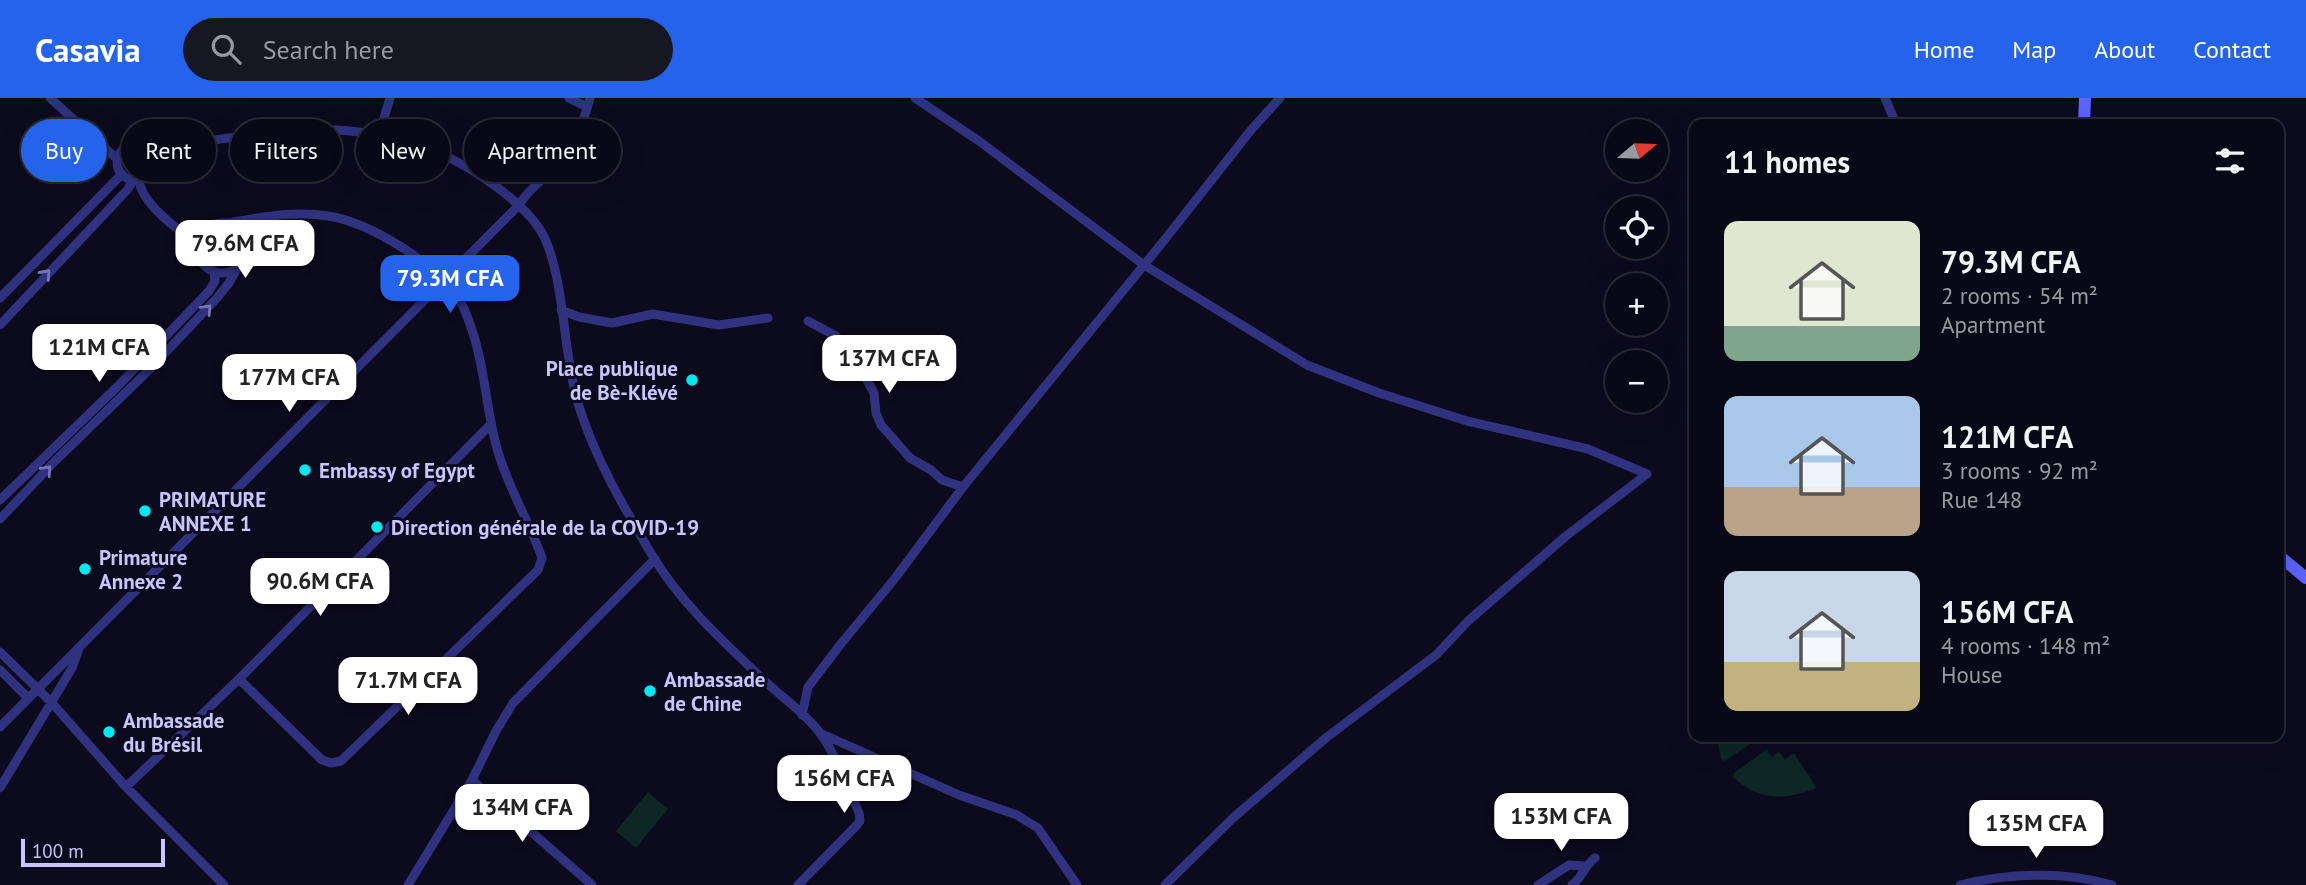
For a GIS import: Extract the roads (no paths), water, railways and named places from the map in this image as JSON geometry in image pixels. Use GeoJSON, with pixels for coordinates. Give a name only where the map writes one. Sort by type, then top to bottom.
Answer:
{"type":"FeatureCollection","features":[{"type":"Feature","properties":{"kind":"main road"},"geometry":{"type":"LineString","coordinates":[[2084,119],[2085,98]]}},
{"type":"Feature","properties":{"kind":"main road"},"geometry":{"type":"LineString","coordinates":[[2284,560],[2306,579]]}},
{"type":"Feature","properties":{"kind":"street"},"geometry":{"type":"LineString","coordinates":[[50,98],[117,159]]}},
{"type":"Feature","properties":{"kind":"street"},"geometry":{"type":"LineString","coordinates":[[384,119],[390,98]]}},
{"type":"Feature","properties":{"kind":"street"},"geometry":{"type":"LineString","coordinates":[[0,727],[539,183],[580,132],[589,103],[569,98]]}},
{"type":"Feature","properties":{"kind":"street"},"geometry":{"type":"LineString","coordinates":[[915,98],[979,141],[1144,265],[1307,365],[1379,393],[1467,421],[1588,449],[1647,474],[1566,536],[1468,621],[1436,655],[1327,737],[1233,818],[1164,885]]}},
{"type":"Feature","properties":{"kind":"street"},"geometry":{"type":"LineString","coordinates":[[802,715],[807,687],[896,577],[963,487],[1251,130],[1280,98]]}},
{"type":"Feature","properties":{"kind":"street"},"geometry":{"type":"LineString","coordinates":[[1885,98],[1894,119]]}},
{"type":"Feature","properties":{"kind":"street"},"geometry":{"type":"LineString","coordinates":[[216,140],[251,134],[309,130],[356,132]]}},
{"type":"Feature","properties":{"kind":"street"},"geometry":{"type":"LineString","coordinates":[[121,152],[117,159],[121,172]]}},
{"type":"Feature","properties":{"kind":"street"},"geometry":{"type":"LineString","coordinates":[[450,161],[520,204],[536,222],[546,241],[578,400],[593,444],[616,494],[655,559],[687,603],[726,645],[820,733],[849,788],[860,821],[798,885]]}},
{"type":"Feature","properties":{"kind":"street"},"geometry":{"type":"LineString","coordinates":[[0,298],[121,175]]}},
{"type":"Feature","properties":{"kind":"street"},"geometry":{"type":"LineString","coordinates":[[0,325],[134,182]]}},
{"type":"Feature","properties":{"kind":"street"},"geometry":{"type":"LineString","coordinates":[[137,182],[145,196],[177,229],[198,244]]}},
{"type":"Feature","properties":{"kind":"street"},"geometry":{"type":"LineString","coordinates":[[238,267],[230,271],[214,271],[203,263],[198,244],[208,227],[214,224],[297,214],[326,215],[349,220],[375,231],[398,245],[444,281],[459,300],[473,331],[491,424],[513,493],[542,558],[538,570],[341,761],[331,763],[321,760],[239,679]]}},
{"type":"Feature","properties":{"kind":"street"},"geometry":{"type":"LineString","coordinates":[[0,500],[150,369],[217,298],[246,256],[246,242],[240,230],[227,223]]}},
{"type":"Feature","properties":{"kind":"street"},"geometry":{"type":"LineString","coordinates":[[0,519],[209,291],[215,281],[214,271]]}},
{"type":"Feature","properties":{"kind":"street"},"geometry":{"type":"LineString","coordinates":[[561,310],[612,323],[653,314],[719,325],[768,318]]}},
{"type":"Feature","properties":{"kind":"street"},"geometry":{"type":"LineString","coordinates":[[808,321],[836,336],[858,364],[874,393],[876,413],[881,425],[910,458],[942,480],[963,487]]}},
{"type":"Feature","properties":{"kind":"street"},"geometry":{"type":"LineString","coordinates":[[126,787],[239,679],[491,424]]}},
{"type":"Feature","properties":{"kind":"street"},"geometry":{"type":"LineString","coordinates":[[408,885],[472,780],[513,703],[655,559]]}},
{"type":"Feature","properties":{"kind":"street"},"geometry":{"type":"LineString","coordinates":[[0,788],[72,668],[80,645]]}},
{"type":"Feature","properties":{"kind":"street"},"geometry":{"type":"LineString","coordinates":[[0,652],[52,703],[126,787],[224,885]]}},
{"type":"Feature","properties":{"kind":"street"},"geometry":{"type":"LineString","coordinates":[[0,670],[28,698]]}},
{"type":"Feature","properties":{"kind":"street"},"geometry":{"type":"LineString","coordinates":[[820,733],[948,790],[1017,815],[1038,828],[1077,885]]}},
{"type":"Feature","properties":{"kind":"street"},"geometry":{"type":"LineString","coordinates":[[472,780],[592,885]]}},
{"type":"Feature","properties":{"kind":"street"},"geometry":{"type":"LineString","coordinates":[[1538,885],[1569,866],[1584,866],[1595,858]]}},
{"type":"Feature","properties":{"kind":"street"},"geometry":{"type":"LineString","coordinates":[[1572,885],[1580,880],[1584,866]]}},
{"type":"Feature","properties":{"kind":"street"},"geometry":{"type":"LineString","coordinates":[[1960,885],[2035,875],[2088,878],[2112,885]]}},
{"type":"Feature","properties":{"kind":"place","name":"Place publique de Bè-Klévé"},"geometry":{"type":"Point","coordinates":[692,380]}},
{"type":"Feature","properties":{"kind":"place","name":"Embassy of Egypt"},"geometry":{"type":"Point","coordinates":[305,470]}},
{"type":"Feature","properties":{"kind":"place","name":"PRIMATURE ANNEXE 1"},"geometry":{"type":"Point","coordinates":[145,511]}},
{"type":"Feature","properties":{"kind":"place","name":"Direction générale de la COVID-19"},"geometry":{"type":"Point","coordinates":[377,527]}},
{"type":"Feature","properties":{"kind":"place","name":"Primature Annexe 2"},"geometry":{"type":"Point","coordinates":[85,569]}},
{"type":"Feature","properties":{"kind":"place","name":"Ambassade de Chine"},"geometry":{"type":"Point","coordinates":[650,691]}},
{"type":"Feature","properties":{"kind":"place","name":"Ambassade du Brésil"},"geometry":{"type":"Point","coordinates":[109,732]}}]}
